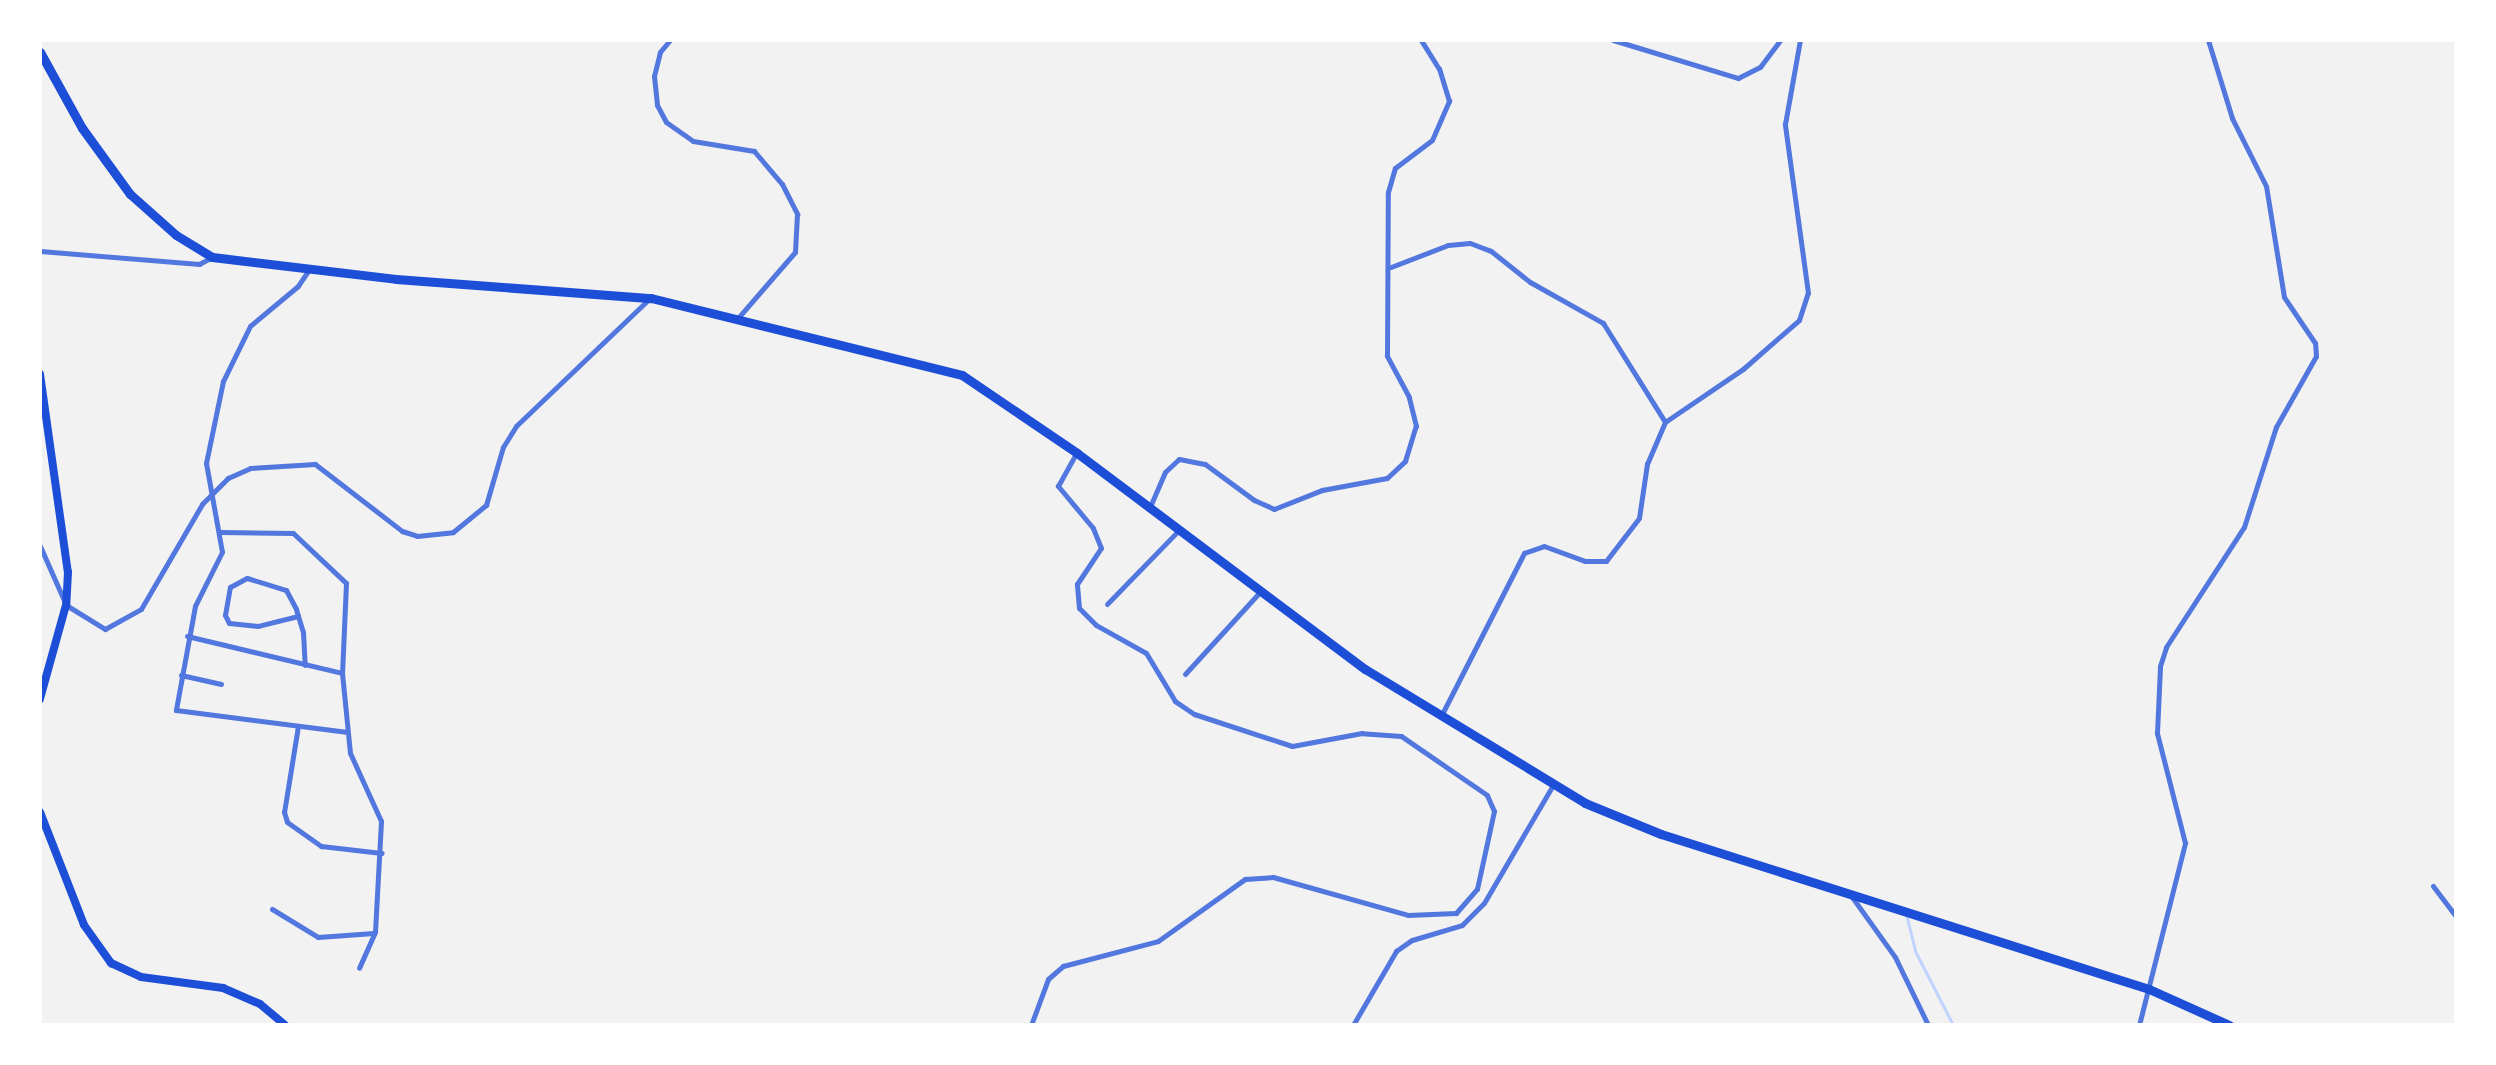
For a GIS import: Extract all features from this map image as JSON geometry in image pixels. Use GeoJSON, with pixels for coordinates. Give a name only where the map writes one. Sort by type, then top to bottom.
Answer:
{"type":"FeatureCollection","features":[{"type":"Feature","properties":{"kind":"highway"},"geometry":{"type":"LineString","coordinates":[[40,52],[82,128],[130,194],[176,235],[212,257],[308,271],[651,298],[819,344],[962,375],[1077,453],[1260,592],[1441,717],[1554,784],[1637,826],[1852,897],[2149,989],[2229,1025]]}},
{"type":"Feature","properties":{"kind":"main road"},"geometry":{"type":"LineString","coordinates":[[40,374],[68,572],[66,605],[40,699]]}},
{"type":"Feature","properties":{"kind":"main road"},"geometry":{"type":"LineString","coordinates":[[40,812],[84,925],[111,963],[141,977],[223,988],[260,1004],[285,1025]]}},
{"type":"Feature","properties":{"kind":"street"},"geometry":{"type":"LineString","coordinates":[[670,40],[660,52],[654,76],[657,105],[666,122],[693,141],[750,148],[782,184],[797,214],[795,252],[735,321]]}},
{"type":"Feature","properties":{"kind":"street"},"geometry":{"type":"LineString","coordinates":[[1149,509],[1165,472],[1179,459],[1205,464],[1254,500],[1274,509],[1322,490],[1396,473],[1412,447],[1416,426],[1409,397],[1387,356],[1392,173],[1432,140],[1449,101],[1421,40]]}},
{"type":"Feature","properties":{"kind":"street"},"geometry":{"type":"LineString","coordinates":[[1613,40],[1738,78],[1760,67],[1780,40]]}},
{"type":"Feature","properties":{"kind":"street"},"geometry":{"type":"LineString","coordinates":[[1441,717],[1529,547],[1544,546],[1596,563],[1606,561],[1627,538],[1644,504],[1647,464],[1665,422],[1790,331],[1807,301],[1785,124],[1800,40]]}},
{"type":"Feature","properties":{"kind":"street"},"geometry":{"type":"LineString","coordinates":[[2139,1025],[2185,843],[2157,733],[2160,666],[2166,647],[2244,527],[2276,427],[2316,356],[2315,343],[2280,287],[2266,186],[2232,118],[2208,40]]}},
{"type":"Feature","properties":{"kind":"street"},"geometry":{"type":"LineString","coordinates":[[1391,267],[1448,245],[1470,243],[1491,251],[1530,282],[1603,323],[1665,422]]}},
{"type":"Feature","properties":{"kind":"street"},"geometry":{"type":"LineString","coordinates":[[40,251],[199,264],[212,257]]}},
{"type":"Feature","properties":{"kind":"street"},"geometry":{"type":"LineString","coordinates":[[308,271],[298,286],[259,314],[234,351],[208,451],[221,559],[195,606],[187,636],[177,712],[348,732]]}},
{"type":"Feature","properties":{"kind":"street"},"geometry":{"type":"LineString","coordinates":[[40,546],[66,605],[105,629],[141,609],[211,495],[250,468],[315,464],[402,531],[417,536],[453,532],[486,505],[503,447],[516,426],[651,298]]}},
{"type":"Feature","properties":{"kind":"street"},"geometry":{"type":"LineString","coordinates":[[1031,1025],[1048,979],[1063,966],[1158,941],[1245,879],[1273,877],[1420,917],[1456,913],[1477,889],[1494,811],[1487,795],[1401,736],[1362,733],[1307,747],[1292,746],[1194,714],[1175,701],[1146,653],[1096,625],[1079,608],[1077,584],[1101,548],[1093,528],[1058,486],[1077,453]]}},
{"type":"Feature","properties":{"kind":"street"},"geometry":{"type":"LineString","coordinates":[[1107,604],[1178,531]]}},
{"type":"Feature","properties":{"kind":"street"},"geometry":{"type":"LineString","coordinates":[[220,532],[293,533],[342,575],[347,596],[342,673],[348,732],[353,761],[379,812],[382,853],[375,932],[359,968]]}},
{"type":"Feature","properties":{"kind":"street"},"geometry":{"type":"LineString","coordinates":[[298,616],[258,626],[229,623],[225,615],[230,587],[242,578],[279,586],[290,595],[298,616],[305,665]]}},
{"type":"Feature","properties":{"kind":"street"},"geometry":{"type":"LineString","coordinates":[[1185,674],[1260,592]]}},
{"type":"Feature","properties":{"kind":"street"},"geometry":{"type":"LineString","coordinates":[[187,636],[342,673]]}},
{"type":"Feature","properties":{"kind":"street"},"geometry":{"type":"LineString","coordinates":[[181,675],[221,684]]}},
{"type":"Feature","properties":{"kind":"street"},"geometry":{"type":"LineString","coordinates":[[298,726],[284,812],[287,822],[321,846],[382,853]]}},
{"type":"Feature","properties":{"kind":"street"},"geometry":{"type":"LineString","coordinates":[[1353,1025],[1396,951],[1412,940],[1462,925],[1484,903],[1554,784]]}},
{"type":"Feature","properties":{"kind":"street"},"geometry":{"type":"LineString","coordinates":[[2433,886],[2456,916]]}},
{"type":"Feature","properties":{"kind":"street"},"geometry":{"type":"LineString","coordinates":[[1852,897],[1895,957],[1928,1025]]}},
{"type":"Feature","properties":{"kind":"street"},"geometry":{"type":"LineString","coordinates":[[272,909],[318,937],[375,932]]}},
{"type":"Feature","properties":{"kind":"waterway"},"geometry":{"type":"LineString","coordinates":[[1906,914],[1915,951],[1953,1025]]}}]}
